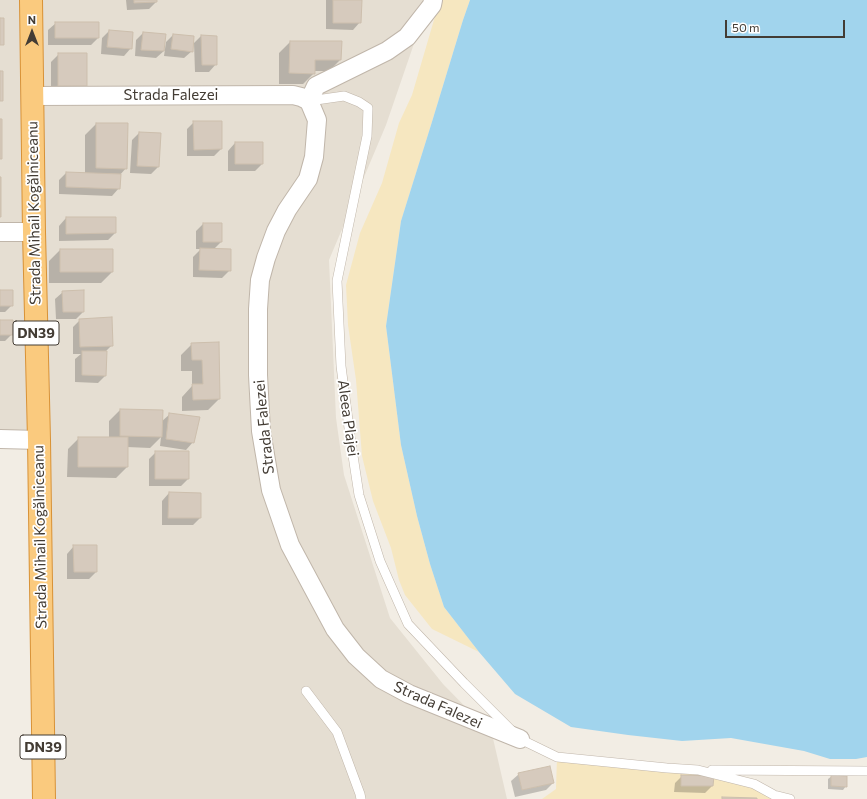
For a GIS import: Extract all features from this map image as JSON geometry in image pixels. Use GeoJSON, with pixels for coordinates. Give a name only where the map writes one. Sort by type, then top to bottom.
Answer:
{"type":"FeatureCollection","features":[{"type":"Feature","properties":{"kind":"highway","name":"Strada Mihail Kogălniceanu"},"geometry":{"type":"LineString","coordinates":[[31,0],[44,799]]}},
{"type":"Feature","properties":{"kind":"street"},"geometry":{"type":"LineString","coordinates":[[308,101],[316,86],[387,51],[407,37],[432,5],[433,0]]}},
{"type":"Feature","properties":{"kind":"street","name":"Strada Falezei"},"geometry":{"type":"LineString","coordinates":[[32,96],[293,95],[308,101],[317,120],[314,157],[310,172],[308,179],[287,210],[276,231],[260,280],[258,309],[258,375],[260,417],[271,490],[290,545],[335,629],[356,656],[381,679],[409,694],[520,739]]}},
{"type":"Feature","properties":{"kind":"street"},"geometry":{"type":"LineString","coordinates":[[0,232],[34,232]]}},
{"type":"Feature","properties":{"kind":"street"},"geometry":{"type":"LineString","coordinates":[[0,439],[39,440]]}},
{"type":"Feature","properties":{"kind":"lane","name":"Aleea Plajei"},"geometry":{"type":"LineString","coordinates":[[308,101],[344,96],[359,102],[368,108],[367,136],[337,281],[341,366],[359,495],[380,562],[408,624],[520,739]]}},
{"type":"Feature","properties":{"kind":"lane"},"geometry":{"type":"LineString","coordinates":[[306,691],[337,732],[361,799]]}},
{"type":"Feature","properties":{"kind":"lane"},"geometry":{"type":"LineString","coordinates":[[520,739],[557,757],[667,768],[698,770],[867,771]]}},
{"type":"Feature","properties":{"kind":"lane"},"geometry":{"type":"LineString","coordinates":[[698,770],[754,784],[774,795],[790,799]]}},
{"type":"Feature","properties":{"kind":"shaded area"},"geometry":{"type":"Polygon","coordinates":[[[0,0],[429,0],[386,125],[329,260],[336,418],[344,475],[390,618],[443,684],[492,734],[507,799],[39,799],[39,440],[0,439],[0,0]]]}},
{"type":"Feature","properties":{"kind":"sand"},"geometry":{"type":"Polygon","coordinates":[[[441,0],[470,0],[401,221],[386,326],[401,445],[417,516],[430,564],[444,607],[479,652],[432,629],[405,595],[399,580],[391,548],[373,501],[362,456],[356,380],[348,325],[346,285],[360,233],[382,183],[399,123],[412,95],[441,0]]]}},
{"type":"Feature","properties":{"kind":"sand"},"geometry":{"type":"Polygon","coordinates":[[[557,757],[698,770],[790,799],[542,799],[556,789],[557,757]]]}},
{"type":"Feature","properties":{"kind":"water"},"geometry":{"type":"Polygon","coordinates":[[[470,0],[867,0],[867,757],[856,759],[830,759],[804,751],[731,738],[682,741],[571,727],[515,694],[479,652],[444,607],[417,516],[401,445],[386,326],[401,221],[470,0]]]}},
{"type":"Feature","properties":{"kind":"building"},"geometry":{"type":"Polygon","coordinates":[[[134,0],[157,0],[157,2],[134,3],[134,0]]]}},
{"type":"Feature","properties":{"kind":"building"},"geometry":{"type":"Polygon","coordinates":[[[333,0],[362,0],[361,23],[333,23],[333,0]]]}},
{"type":"Feature","properties":{"kind":"building"},"geometry":{"type":"Polygon","coordinates":[[[0,18],[4,18],[4,45],[0,45],[0,18]]]}},
{"type":"Feature","properties":{"kind":"building"},"geometry":{"type":"Polygon","coordinates":[[[55,22],[99,22],[99,38],[55,38],[55,22]]]}},
{"type":"Feature","properties":{"kind":"building"},"geometry":{"type":"Polygon","coordinates":[[[109,30],[133,32],[132,49],[107,47],[109,30]]]}},
{"type":"Feature","properties":{"kind":"building"},"geometry":{"type":"Polygon","coordinates":[[[143,32],[166,34],[164,51],[141,50],[143,32]]]}},
{"type":"Feature","properties":{"kind":"building"},"geometry":{"type":"Polygon","coordinates":[[[173,34],[194,36],[193,52],[171,49],[173,34]]]}},
{"type":"Feature","properties":{"kind":"building"},"geometry":{"type":"Polygon","coordinates":[[[201,35],[217,36],[217,65],[202,65],[201,35]]]}},
{"type":"Feature","properties":{"kind":"building"},"geometry":{"type":"Polygon","coordinates":[[[290,41],[342,41],[341,60],[315,60],[315,74],[289,73],[290,41]]]}},
{"type":"Feature","properties":{"kind":"building"},"geometry":{"type":"Polygon","coordinates":[[[58,53],[87,53],[87,86],[58,86],[58,53]]]}},
{"type":"Feature","properties":{"kind":"building"},"geometry":{"type":"Polygon","coordinates":[[[0,71],[3,71],[3,101],[0,101],[0,71]]]}},
{"type":"Feature","properties":{"kind":"building"},"geometry":{"type":"Polygon","coordinates":[[[0,119],[2,119],[2,159],[0,159],[0,119]]]}},
{"type":"Feature","properties":{"kind":"building"},"geometry":{"type":"Polygon","coordinates":[[[193,121],[222,121],[222,149],[194,150],[193,121]]]}},
{"type":"Feature","properties":{"kind":"building"},"geometry":{"type":"Polygon","coordinates":[[[96,123],[128,123],[127,169],[96,168],[96,123]]]}},
{"type":"Feature","properties":{"kind":"building"},"geometry":{"type":"Polygon","coordinates":[[[139,132],[161,133],[159,167],[137,166],[139,132]]]}},
{"type":"Feature","properties":{"kind":"building"},"geometry":{"type":"Polygon","coordinates":[[[235,142],[263,142],[263,164],[235,164],[235,142]]]}},
{"type":"Feature","properties":{"kind":"building"},"geometry":{"type":"Polygon","coordinates":[[[66,172],[121,174],[120,189],[66,187],[66,172]]]}},
{"type":"Feature","properties":{"kind":"building"},"geometry":{"type":"Polygon","coordinates":[[[1,177],[1,217],[0,217],[1,177]]]}},
{"type":"Feature","properties":{"kind":"building"},"geometry":{"type":"Polygon","coordinates":[[[66,217],[116,217],[116,233],[66,234],[66,217]]]}},
{"type":"Feature","properties":{"kind":"building"},"geometry":{"type":"Polygon","coordinates":[[[203,223],[222,223],[222,242],[203,242],[203,223]]]}},
{"type":"Feature","properties":{"kind":"building"},"geometry":{"type":"Polygon","coordinates":[[[200,248],[231,249],[231,271],[199,270],[200,248]]]}},
{"type":"Feature","properties":{"kind":"building"},"geometry":{"type":"Polygon","coordinates":[[[60,249],[113,249],[113,272],[60,272],[60,249]]]}},
{"type":"Feature","properties":{"kind":"building"},"geometry":{"type":"Polygon","coordinates":[[[0,290],[13,290],[13,306],[0,306],[0,290]]]}},
{"type":"Feature","properties":{"kind":"building"},"geometry":{"type":"Polygon","coordinates":[[[84,290],[84,312],[63,312],[62,291],[84,290]]]}},
{"type":"Feature","properties":{"kind":"building"},"geometry":{"type":"Polygon","coordinates":[[[112,317],[113,346],[80,347],[79,319],[112,317]]]}},
{"type":"Feature","properties":{"kind":"building"},"geometry":{"type":"Polygon","coordinates":[[[0,320],[13,320],[13,335],[0,335],[0,320]]]}},
{"type":"Feature","properties":{"kind":"building"},"geometry":{"type":"Polygon","coordinates":[[[219,342],[220,399],[193,400],[192,384],[203,384],[202,360],[192,360],[191,343],[219,342]]]}},
{"type":"Feature","properties":{"kind":"building"},"geometry":{"type":"Polygon","coordinates":[[[82,351],[107,351],[106,376],[82,375],[82,351]]]}},
{"type":"Feature","properties":{"kind":"building"},"geometry":{"type":"Polygon","coordinates":[[[120,409],[163,410],[162,437],[120,436],[120,409]]]}},
{"type":"Feature","properties":{"kind":"building"},"geometry":{"type":"Polygon","coordinates":[[[169,413],[200,417],[194,443],[166,439],[169,413]]]}},
{"type":"Feature","properties":{"kind":"building"},"geometry":{"type":"Polygon","coordinates":[[[78,437],[128,437],[128,467],[78,467],[78,437]]]}},
{"type":"Feature","properties":{"kind":"building"},"geometry":{"type":"Polygon","coordinates":[[[155,451],[189,451],[189,479],[155,479],[155,451]]]}},
{"type":"Feature","properties":{"kind":"building"},"geometry":{"type":"Polygon","coordinates":[[[169,492],[201,493],[201,518],[168,518],[169,492]]]}},
{"type":"Feature","properties":{"kind":"building"},"geometry":{"type":"Polygon","coordinates":[[[73,545],[97,545],[97,572],[74,572],[73,545]]]}},
{"type":"Feature","properties":{"kind":"building"},"geometry":{"type":"Polygon","coordinates":[[[550,766],[554,783],[522,790],[518,773],[550,766]]]}},
{"type":"Feature","properties":{"kind":"building"},"geometry":{"type":"Polygon","coordinates":[[[681,775],[714,776],[713,786],[681,786],[681,775]]]}},
{"type":"Feature","properties":{"kind":"building"},"geometry":{"type":"Polygon","coordinates":[[[831,775],[847,776],[847,787],[831,786],[831,775]]]}},
{"type":"Feature","properties":{"kind":"building"},"geometry":{"type":"Polygon","coordinates":[[[722,797],[757,798],[757,799],[722,799],[722,797]]]}}]}
